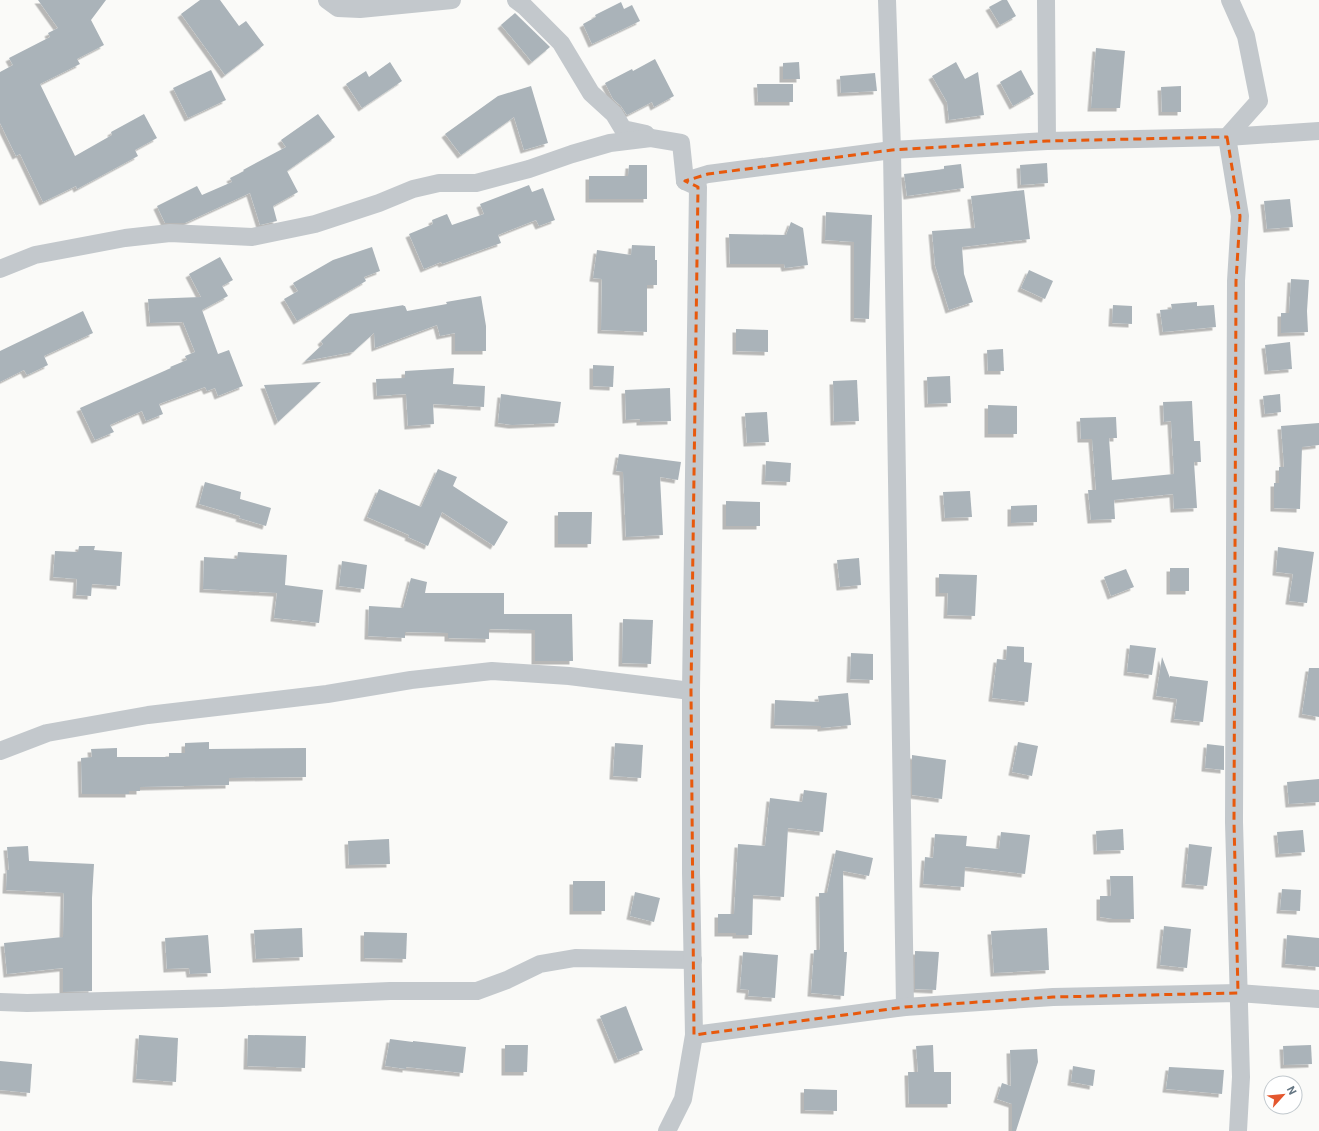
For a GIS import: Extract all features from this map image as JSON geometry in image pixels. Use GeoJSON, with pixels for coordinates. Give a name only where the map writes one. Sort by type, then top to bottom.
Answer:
{"type":"FeatureCollection","features":[{"type":"Feature","properties":{"kind":"street"},"geometry":{"type":"LineString","coordinates":[[327,0],[338,8],[360,9],[452,0]]}},
{"type":"Feature","properties":{"kind":"street"},"geometry":{"type":"LineString","coordinates":[[516,0],[561,43],[591,93],[614,114],[623,129],[681,143]]}},
{"type":"Feature","properties":{"kind":"street"},"geometry":{"type":"LineString","coordinates":[[887,0],[892,150],[905,1007]]}},
{"type":"Feature","properties":{"kind":"street"},"geometry":{"type":"LineString","coordinates":[[1046,0],[1047,141]]}},
{"type":"Feature","properties":{"kind":"street"},"geometry":{"type":"LineString","coordinates":[[1227,137],[1259,101],[1246,36],[1230,0]]}},
{"type":"Feature","properties":{"kind":"street"},"geometry":{"type":"LineString","coordinates":[[684,181],[708,174],[892,150],[1047,141],[1227,137],[1319,131]]}},
{"type":"Feature","properties":{"kind":"street"},"geometry":{"type":"LineString","coordinates":[[1227,137],[1240,216],[1236,281],[1234,822],[1241,1077],[1238,1131]]}},
{"type":"Feature","properties":{"kind":"street"},"geometry":{"type":"LineString","coordinates":[[0,269],[35,255],[125,238],[170,233],[252,237],[315,224],[379,203],[413,189],[439,183],[476,183],[530,169],[572,154],[610,143],[651,138],[681,143]]}},
{"type":"Feature","properties":{"kind":"street"},"geometry":{"type":"LineString","coordinates":[[681,143],[684,181]]}},
{"type":"Feature","properties":{"kind":"street"},"geometry":{"type":"LineString","coordinates":[[667,1131],[683,1099],[694,1035],[691,691],[698,187],[684,181]]}},
{"type":"Feature","properties":{"kind":"street"},"geometry":{"type":"LineString","coordinates":[[0,750],[48,733],[148,715],[327,694],[411,680],[492,671],[569,676],[691,691]]}},
{"type":"Feature","properties":{"kind":"street"},"geometry":{"type":"LineString","coordinates":[[0,1002],[27,1003],[222,998],[390,991],[478,992],[508,980],[540,964],[575,958],[693,960]]}},
{"type":"Feature","properties":{"kind":"street"},"geometry":{"type":"LineString","coordinates":[[694,1035],[905,1007],[1053,997],[1238,993],[1319,998]]}},
{"type":"Feature","properties":{"kind":"highlighted area"},"geometry":{"type":"Polygon","coordinates":[[[1227,137],[1240,216],[1236,281],[1234,822],[1238,993],[1053,997],[905,1007],[694,1035],[691,691],[698,187],[685,181],[708,174],[892,150],[1047,141],[1227,137]]]}},
{"type":"Feature","properties":{"kind":"building"},"geometry":{"type":"Polygon","coordinates":[[[38,0],[106,0],[91,20],[104,45],[77,59],[80,64],[40,84],[75,156],[112,135],[111,132],[144,114],[157,138],[135,150],[138,156],[77,189],[76,186],[43,202],[20,154],[16,156],[0,123],[0,72],[13,65],[9,58],[50,37],[48,33],[58,28],[38,0]]]}},
{"type":"Feature","properties":{"kind":"building"},"geometry":{"type":"Polygon","coordinates":[[[200,0],[220,0],[239,26],[246,21],[264,45],[225,75],[181,14],[200,0]]]}},
{"type":"Feature","properties":{"kind":"building"},"geometry":{"type":"Polygon","coordinates":[[[1002,0],[1007,0],[1016,16],[1000,25],[989,7],[1002,0]]]}},
{"type":"Feature","properties":{"kind":"building"},"geometry":{"type":"Polygon","coordinates":[[[621,2],[624,9],[632,5],[640,21],[592,44],[583,24],[596,17],[595,15],[621,2]]]}},
{"type":"Feature","properties":{"kind":"building"},"geometry":{"type":"Polygon","coordinates":[[[515,13],[550,47],[532,62],[501,25],[515,13]]]}},
{"type":"Feature","properties":{"kind":"building"},"geometry":{"type":"Polygon","coordinates":[[[1096,48],[1125,51],[1120,108],[1091,108],[1096,48]]]}},
{"type":"Feature","properties":{"kind":"building"},"geometry":{"type":"Polygon","coordinates":[[[655,59],[674,96],[654,107],[652,102],[627,115],[621,106],[613,99],[605,83],[632,69],[633,71],[655,59]]]}},
{"type":"Feature","properties":{"kind":"building"},"geometry":{"type":"Polygon","coordinates":[[[390,62],[402,81],[362,108],[346,84],[366,71],[369,77],[390,62]]]}},
{"type":"Feature","properties":{"kind":"building"},"geometry":{"type":"Polygon","coordinates":[[[799,62],[800,79],[783,79],[783,63],[799,62]]]}},
{"type":"Feature","properties":{"kind":"building"},"geometry":{"type":"Polygon","coordinates":[[[956,62],[965,79],[978,72],[984,115],[949,120],[947,102],[932,76],[956,62]]]}},
{"type":"Feature","properties":{"kind":"building"},"geometry":{"type":"Polygon","coordinates":[[[211,70],[226,100],[188,118],[173,88],[211,70]]]}},
{"type":"Feature","properties":{"kind":"building"},"geometry":{"type":"Polygon","coordinates":[[[1021,70],[1034,94],[1013,106],[1000,82],[1021,70]]]}},
{"type":"Feature","properties":{"kind":"building"},"geometry":{"type":"Polygon","coordinates":[[[875,73],[877,91],[841,93],[840,76],[875,73]]]}},
{"type":"Feature","properties":{"kind":"building"},"geometry":{"type":"Polygon","coordinates":[[[757,84],[793,84],[793,102],[758,102],[757,84]]]}},
{"type":"Feature","properties":{"kind":"building"},"geometry":{"type":"Polygon","coordinates":[[[531,86],[548,143],[524,150],[514,117],[461,155],[445,134],[498,96],[531,86]]]}},
{"type":"Feature","properties":{"kind":"building"},"geometry":{"type":"Polygon","coordinates":[[[1181,86],[1181,112],[1162,112],[1161,87],[1181,86]]]}},
{"type":"Feature","properties":{"kind":"building"},"geometry":{"type":"Polygon","coordinates":[[[318,114],[335,137],[287,171],[298,192],[273,206],[277,221],[260,225],[250,193],[185,223],[165,223],[157,206],[197,186],[202,195],[232,182],[230,178],[286,147],[281,140],[318,114]]]}},
{"type":"Feature","properties":{"kind":"building"},"geometry":{"type":"Polygon","coordinates":[[[1047,163],[1048,183],[1021,185],[1020,165],[1047,163]]]}},
{"type":"Feature","properties":{"kind":"building"},"geometry":{"type":"Polygon","coordinates":[[[961,164],[964,188],[907,196],[904,174],[944,169],[944,166],[961,164]]]}},
{"type":"Feature","properties":{"kind":"building"},"geometry":{"type":"Polygon","coordinates":[[[629,165],[647,165],[647,199],[589,199],[589,176],[628,176],[629,165]]]}},
{"type":"Feature","properties":{"kind":"building"},"geometry":{"type":"Polygon","coordinates":[[[529,185],[532,192],[543,188],[555,220],[539,226],[536,220],[498,235],[501,243],[424,269],[409,234],[433,224],[432,220],[447,214],[452,225],[484,214],[480,204],[529,185]]]}},
{"type":"Feature","properties":{"kind":"building"},"geometry":{"type":"Polygon","coordinates":[[[1024,190],[1030,239],[962,247],[964,274],[973,302],[949,310],[935,265],[932,231],[975,228],[971,196],[1024,190]]]}},
{"type":"Feature","properties":{"kind":"building"},"geometry":{"type":"Polygon","coordinates":[[[1290,199],[1293,227],[1267,229],[1264,201],[1290,199]]]}},
{"type":"Feature","properties":{"kind":"building"},"geometry":{"type":"Polygon","coordinates":[[[826,212],[872,215],[869,319],[854,318],[854,242],[825,240],[826,212]]]}},
{"type":"Feature","properties":{"kind":"building"},"geometry":{"type":"Polygon","coordinates":[[[791,222],[803,228],[808,265],[785,268],[784,264],[730,264],[729,234],[786,235],[791,222]]]}},
{"type":"Feature","properties":{"kind":"building"},"geometry":{"type":"Polygon","coordinates":[[[632,245],[655,246],[655,260],[657,260],[657,285],[647,285],[647,332],[601,330],[602,279],[593,278],[597,250],[631,255],[632,245]]]}},
{"type":"Feature","properties":{"kind":"building"},"geometry":{"type":"Polygon","coordinates":[[[372,247],[380,271],[364,277],[366,281],[297,321],[284,299],[298,291],[293,283],[333,260],[372,247]]]}},
{"type":"Feature","properties":{"kind":"building"},"geometry":{"type":"Polygon","coordinates":[[[220,257],[233,280],[222,286],[228,296],[202,310],[218,354],[229,350],[243,386],[218,396],[215,388],[207,391],[205,387],[159,404],[163,414],[146,421],[142,411],[110,425],[114,432],[95,440],[80,408],[171,368],[170,367],[187,360],[185,356],[195,352],[183,322],[150,323],[148,299],[201,297],[189,274],[220,257]]]}},
{"type":"Feature","properties":{"kind":"building"},"geometry":{"type":"Polygon","coordinates":[[[1029,270],[1053,281],[1045,299],[1021,288],[1029,270]]]}},
{"type":"Feature","properties":{"kind":"building"},"geometry":{"type":"Polygon","coordinates":[[[1291,279],[1309,280],[1307,311],[1308,332],[1281,333],[1281,313],[1289,313],[1291,279]]]}},
{"type":"Feature","properties":{"kind":"building"},"geometry":{"type":"Polygon","coordinates":[[[481,296],[486,326],[486,351],[455,351],[455,333],[440,336],[437,325],[375,348],[374,333],[353,352],[305,361],[323,344],[321,341],[350,314],[404,305],[403,306],[405,306],[407,311],[481,296]]]}},
{"type":"Feature","properties":{"kind":"building"},"geometry":{"type":"Polygon","coordinates":[[[1197,302],[1197,306],[1214,305],[1216,327],[1163,332],[1160,310],[1172,309],[1171,304],[1197,302]]]}},
{"type":"Feature","properties":{"kind":"building"},"geometry":{"type":"Polygon","coordinates":[[[1113,305],[1132,306],[1132,324],[1112,323],[1113,305]]]}},
{"type":"Feature","properties":{"kind":"building"},"geometry":{"type":"Polygon","coordinates":[[[83,311],[93,333],[44,356],[48,365],[27,375],[24,370],[0,382],[0,351],[83,311]]]}},
{"type":"Feature","properties":{"kind":"building"},"geometry":{"type":"Polygon","coordinates":[[[736,329],[768,330],[768,352],[736,351],[736,329]]]}},
{"type":"Feature","properties":{"kind":"building"},"geometry":{"type":"Polygon","coordinates":[[[1290,342],[1292,369],[1268,371],[1265,345],[1290,342]]]}},
{"type":"Feature","properties":{"kind":"building"},"geometry":{"type":"Polygon","coordinates":[[[1003,349],[1004,371],[988,371],[987,350],[1003,349]]]}},
{"type":"Feature","properties":{"kind":"building"},"geometry":{"type":"Polygon","coordinates":[[[593,365],[614,366],[613,387],[593,386],[593,365]]]}},
{"type":"Feature","properties":{"kind":"building"},"geometry":{"type":"Polygon","coordinates":[[[454,368],[453,384],[485,386],[484,407],[433,404],[434,424],[408,426],[406,394],[377,396],[376,379],[405,378],[405,371],[454,368]]]}},
{"type":"Feature","properties":{"kind":"building"},"geometry":{"type":"Polygon","coordinates":[[[950,376],[951,403],[928,404],[927,377],[950,376]]]}},
{"type":"Feature","properties":{"kind":"building"},"geometry":{"type":"Polygon","coordinates":[[[857,380],[859,421],[834,422],[833,381],[857,380]]]}},
{"type":"Feature","properties":{"kind":"building"},"geometry":{"type":"Polygon","coordinates":[[[321,382],[278,422],[264,385],[321,382]]]}},
{"type":"Feature","properties":{"kind":"building"},"geometry":{"type":"Polygon","coordinates":[[[670,388],[671,421],[640,422],[640,419],[626,420],[625,390],[670,388]]]}},
{"type":"Feature","properties":{"kind":"building"},"geometry":{"type":"Polygon","coordinates":[[[501,394],[561,402],[558,423],[512,425],[498,423],[501,394]]]}},
{"type":"Feature","properties":{"kind":"building"},"geometry":{"type":"Polygon","coordinates":[[[1280,394],[1281,412],[1265,414],[1263,396],[1280,394]]]}},
{"type":"Feature","properties":{"kind":"building"},"geometry":{"type":"Polygon","coordinates":[[[1192,401],[1194,441],[1200,441],[1201,462],[1194,462],[1197,508],[1174,509],[1173,494],[1114,500],[1115,519],[1091,520],[1088,490],[1096,490],[1092,439],[1081,439],[1080,418],[1116,417],[1117,438],[1109,438],[1112,480],[1174,474],[1171,421],[1164,422],[1163,402],[1192,401]]]}},
{"type":"Feature","properties":{"kind":"building"},"geometry":{"type":"Polygon","coordinates":[[[988,405],[1017,406],[1017,434],[988,434],[988,405]]]}},
{"type":"Feature","properties":{"kind":"building"},"geometry":{"type":"Polygon","coordinates":[[[767,412],[769,442],[747,443],[745,413],[767,412]]]}},
{"type":"Feature","properties":{"kind":"building"},"geometry":{"type":"Polygon","coordinates":[[[1319,423],[1319,445],[1302,447],[1300,509],[1274,508],[1274,483],[1279,483],[1279,467],[1284,467],[1281,426],[1319,423]]]}},
{"type":"Feature","properties":{"kind":"building"},"geometry":{"type":"Polygon","coordinates":[[[619,454],[681,462],[678,480],[660,477],[663,535],[626,537],[623,472],[616,471],[619,454]]]}},
{"type":"Feature","properties":{"kind":"building"},"geometry":{"type":"Polygon","coordinates":[[[766,461],[791,463],[790,482],[765,481],[766,461]]]}},
{"type":"Feature","properties":{"kind":"building"},"geometry":{"type":"Polygon","coordinates":[[[438,469],[457,477],[453,486],[508,522],[494,546],[442,512],[428,546],[408,537],[409,535],[367,517],[379,489],[421,507],[438,469]]]}},
{"type":"Feature","properties":{"kind":"building"},"geometry":{"type":"Polygon","coordinates":[[[205,482],[241,492],[240,499],[271,508],[266,526],[239,518],[240,516],[199,504],[205,482]]]}},
{"type":"Feature","properties":{"kind":"building"},"geometry":{"type":"Polygon","coordinates":[[[970,491],[972,517],[945,518],[943,492],[970,491]]]}},
{"type":"Feature","properties":{"kind":"building"},"geometry":{"type":"Polygon","coordinates":[[[726,501],[760,502],[760,526],[726,526],[726,501]]]}},
{"type":"Feature","properties":{"kind":"building"},"geometry":{"type":"Polygon","coordinates":[[[1037,505],[1037,522],[1011,523],[1011,506],[1037,505]]]}},
{"type":"Feature","properties":{"kind":"building"},"geometry":{"type":"Polygon","coordinates":[[[558,512],[592,512],[591,544],[558,544],[558,512]]]}},
{"type":"Feature","properties":{"kind":"building"},"geometry":{"type":"Polygon","coordinates":[[[79,546],[95,546],[94,550],[122,552],[120,586],[92,584],[91,596],[76,595],[77,579],[53,577],[55,551],[78,552],[79,546]]]}},
{"type":"Feature","properties":{"kind":"building"},"geometry":{"type":"Polygon","coordinates":[[[1278,547],[1314,552],[1307,603],[1289,601],[1293,574],[1276,572],[1278,547]]]}},
{"type":"Feature","properties":{"kind":"building"},"geometry":{"type":"Polygon","coordinates":[[[238,552],[287,555],[285,585],[323,590],[319,623],[274,618],[277,593],[203,589],[204,557],[237,559],[238,552]]]}},
{"type":"Feature","properties":{"kind":"building"},"geometry":{"type":"Polygon","coordinates":[[[859,558],[861,585],[840,587],[837,560],[859,558]]]}},
{"type":"Feature","properties":{"kind":"building"},"geometry":{"type":"Polygon","coordinates":[[[342,561],[367,565],[364,589],[339,586],[342,561]]]}},
{"type":"Feature","properties":{"kind":"building"},"geometry":{"type":"Polygon","coordinates":[[[1170,568],[1189,568],[1189,591],[1170,591],[1170,568]]]}},
{"type":"Feature","properties":{"kind":"building"},"geometry":{"type":"Polygon","coordinates":[[[1126,569],[1134,587],[1111,596],[1104,577],[1126,569]]]}},
{"type":"Feature","properties":{"kind":"building"},"geometry":{"type":"Polygon","coordinates":[[[939,574],[977,575],[975,616],[947,615],[948,593],[939,593],[939,574]]]}},
{"type":"Feature","properties":{"kind":"building"},"geometry":{"type":"Polygon","coordinates":[[[411,578],[427,582],[425,593],[504,593],[504,614],[572,614],[573,661],[535,661],[535,630],[489,629],[489,639],[448,638],[448,633],[405,632],[405,638],[368,636],[369,606],[403,608],[411,578]]]}},
{"type":"Feature","properties":{"kind":"building"},"geometry":{"type":"Polygon","coordinates":[[[623,619],[653,620],[651,664],[622,663],[623,619]]]}},
{"type":"Feature","properties":{"kind":"building"},"geometry":{"type":"Polygon","coordinates":[[[1130,645],[1156,648],[1152,675],[1127,672],[1130,645]]]}},
{"type":"Feature","properties":{"kind":"building"},"geometry":{"type":"Polygon","coordinates":[[[1007,646],[1024,647],[1024,662],[1032,663],[1028,702],[992,698],[997,659],[1006,660],[1007,646]]]}},
{"type":"Feature","properties":{"kind":"building"},"geometry":{"type":"Polygon","coordinates":[[[851,653],[873,654],[873,680],[850,679],[851,653]]]}},
{"type":"Feature","properties":{"kind":"building"},"geometry":{"type":"Polygon","coordinates":[[[1162,657],[1170,678],[1170,676],[1208,681],[1203,722],[1174,719],[1177,699],[1156,696],[1162,657]]]}},
{"type":"Feature","properties":{"kind":"building"},"geometry":{"type":"Polygon","coordinates":[[[1309,668],[1319,668],[1319,717],[1302,714],[1309,668]]]}},
{"type":"Feature","properties":{"kind":"building"},"geometry":{"type":"Polygon","coordinates":[[[848,693],[851,725],[821,728],[821,726],[774,725],[775,700],[819,702],[818,696],[848,693]]]}},
{"type":"Feature","properties":{"kind":"building"},"geometry":{"type":"Polygon","coordinates":[[[209,742],[209,749],[306,748],[306,777],[229,778],[229,785],[140,787],[140,791],[129,791],[129,794],[82,794],[81,758],[92,757],[91,749],[117,748],[117,757],[169,757],[169,753],[185,753],[185,743],[209,742]]]}},
{"type":"Feature","properties":{"kind":"building"},"geometry":{"type":"Polygon","coordinates":[[[1018,742],[1038,746],[1032,776],[1012,772],[1018,742]]]}},
{"type":"Feature","properties":{"kind":"building"},"geometry":{"type":"Polygon","coordinates":[[[615,743],[643,745],[641,778],[613,776],[615,743]]]}},
{"type":"Feature","properties":{"kind":"building"},"geometry":{"type":"Polygon","coordinates":[[[1207,744],[1224,746],[1224,770],[1205,768],[1207,744]]]}},
{"type":"Feature","properties":{"kind":"building"},"geometry":{"type":"Polygon","coordinates":[[[912,755],[946,760],[942,799],[912,795],[912,755]]]}},
{"type":"Feature","properties":{"kind":"building"},"geometry":{"type":"Polygon","coordinates":[[[1319,779],[1319,802],[1289,804],[1287,782],[1319,779]]]}},
{"type":"Feature","properties":{"kind":"building"},"geometry":{"type":"Polygon","coordinates":[[[804,790],[827,793],[823,832],[788,828],[784,897],[753,895],[752,935],[718,933],[718,914],[734,914],[738,844],[765,846],[770,798],[802,802],[804,790]]]}},
{"type":"Feature","properties":{"kind":"building"},"geometry":{"type":"Polygon","coordinates":[[[1123,829],[1124,850],[1097,851],[1096,831],[1123,829]]]}},
{"type":"Feature","properties":{"kind":"building"},"geometry":{"type":"Polygon","coordinates":[[[1303,830],[1305,852],[1279,854],[1277,832],[1303,830]]]}},
{"type":"Feature","properties":{"kind":"building"},"geometry":{"type":"Polygon","coordinates":[[[1001,832],[1030,835],[1025,874],[965,867],[964,887],[923,884],[925,857],[933,858],[935,834],[967,836],[966,846],[999,849],[1001,832]]]}},
{"type":"Feature","properties":{"kind":"building"},"geometry":{"type":"Polygon","coordinates":[[[389,839],[390,864],[349,865],[348,841],[389,839]]]}},
{"type":"Feature","properties":{"kind":"building"},"geometry":{"type":"Polygon","coordinates":[[[1189,844],[1212,847],[1207,886],[1185,884],[1189,844]]]}},
{"type":"Feature","properties":{"kind":"building"},"geometry":{"type":"Polygon","coordinates":[[[28,846],[29,861],[94,864],[92,898],[92,991],[63,992],[63,968],[7,974],[4,943],[63,937],[64,893],[6,890],[7,870],[9,870],[7,847],[28,846]]]}},
{"type":"Feature","properties":{"kind":"building"},"geometry":{"type":"Polygon","coordinates":[[[836,850],[873,858],[869,876],[843,871],[844,952],[847,952],[844,996],[811,993],[814,950],[820,950],[819,893],[827,893],[836,850]]]}},
{"type":"Feature","properties":{"kind":"building"},"geometry":{"type":"Polygon","coordinates":[[[1110,876],[1133,876],[1134,919],[1113,919],[1100,917],[1100,896],[1111,896],[1110,876]]]}},
{"type":"Feature","properties":{"kind":"building"},"geometry":{"type":"Polygon","coordinates":[[[573,881],[605,881],[605,911],[573,911],[573,881]]]}},
{"type":"Feature","properties":{"kind":"building"},"geometry":{"type":"Polygon","coordinates":[[[1282,889],[1301,890],[1300,911],[1280,910],[1282,889]]]}},
{"type":"Feature","properties":{"kind":"building"},"geometry":{"type":"Polygon","coordinates":[[[635,892],[660,898],[654,922],[630,916],[635,892]]]}},
{"type":"Feature","properties":{"kind":"building"},"geometry":{"type":"Polygon","coordinates":[[[1164,926],[1191,929],[1187,968],[1160,965],[1164,926]]]}},
{"type":"Feature","properties":{"kind":"building"},"geometry":{"type":"Polygon","coordinates":[[[302,928],[303,957],[256,959],[254,930],[302,928]]]}},
{"type":"Feature","properties":{"kind":"building"},"geometry":{"type":"Polygon","coordinates":[[[1047,928],[1049,970],[994,973],[991,931],[1047,928]]]}},
{"type":"Feature","properties":{"kind":"building"},"geometry":{"type":"Polygon","coordinates":[[[364,932],[407,933],[406,959],[364,958],[364,932]]]}},
{"type":"Feature","properties":{"kind":"building"},"geometry":{"type":"Polygon","coordinates":[[[208,935],[211,973],[190,974],[189,968],[167,969],[165,938],[208,935]]]}},
{"type":"Feature","properties":{"kind":"building"},"geometry":{"type":"Polygon","coordinates":[[[1287,935],[1319,938],[1319,967],[1285,964],[1287,935]]]}},
{"type":"Feature","properties":{"kind":"building"},"geometry":{"type":"Polygon","coordinates":[[[915,951],[939,952],[936,990],[915,989],[915,951]]]}},
{"type":"Feature","properties":{"kind":"building"},"geometry":{"type":"Polygon","coordinates":[[[743,952],[778,955],[775,998],[748,996],[749,990],[740,989],[743,952]]]}},
{"type":"Feature","properties":{"kind":"building"},"geometry":{"type":"Polygon","coordinates":[[[626,1006],[643,1050],[618,1060],[600,1016],[626,1006]]]}},
{"type":"Feature","properties":{"kind":"building"},"geometry":{"type":"Polygon","coordinates":[[[139,1035],[178,1038],[176,1082],[136,1079],[139,1035]]]}},
{"type":"Feature","properties":{"kind":"building"},"geometry":{"type":"Polygon","coordinates":[[[248,1035],[306,1036],[305,1068],[247,1066],[248,1035]]]}},
{"type":"Feature","properties":{"kind":"building"},"geometry":{"type":"Polygon","coordinates":[[[390,1039],[466,1047],[463,1073],[385,1066],[390,1039]]]}},
{"type":"Feature","properties":{"kind":"building"},"geometry":{"type":"Polygon","coordinates":[[[505,1045],[528,1045],[527,1072],[505,1072],[505,1045]]]}},
{"type":"Feature","properties":{"kind":"building"},"geometry":{"type":"Polygon","coordinates":[[[933,1045],[934,1072],[951,1072],[951,1104],[909,1104],[908,1072],[918,1072],[916,1046],[933,1045]]]}},
{"type":"Feature","properties":{"kind":"building"},"geometry":{"type":"Polygon","coordinates":[[[1311,1045],[1312,1064],[1284,1065],[1283,1046],[1311,1045]]]}},
{"type":"Feature","properties":{"kind":"building"},"geometry":{"type":"Polygon","coordinates":[[[1037,1049],[1038,1062],[1016,1131],[1012,1131],[1012,1104],[997,1099],[1002,1083],[1011,1086],[1010,1050],[1037,1049]]]}},
{"type":"Feature","properties":{"kind":"building"},"geometry":{"type":"Polygon","coordinates":[[[0,1061],[32,1064],[30,1093],[0,1090],[0,1061]]]}},
{"type":"Feature","properties":{"kind":"building"},"geometry":{"type":"Polygon","coordinates":[[[1073,1066],[1095,1070],[1093,1086],[1071,1082],[1073,1066]]]}},
{"type":"Feature","properties":{"kind":"building"},"geometry":{"type":"Polygon","coordinates":[[[1169,1067],[1224,1070],[1222,1094],[1166,1089],[1169,1067]]]}},
{"type":"Feature","properties":{"kind":"building"},"geometry":{"type":"Polygon","coordinates":[[[804,1089],[837,1090],[837,1111],[804,1110],[804,1089]]]}}]}
